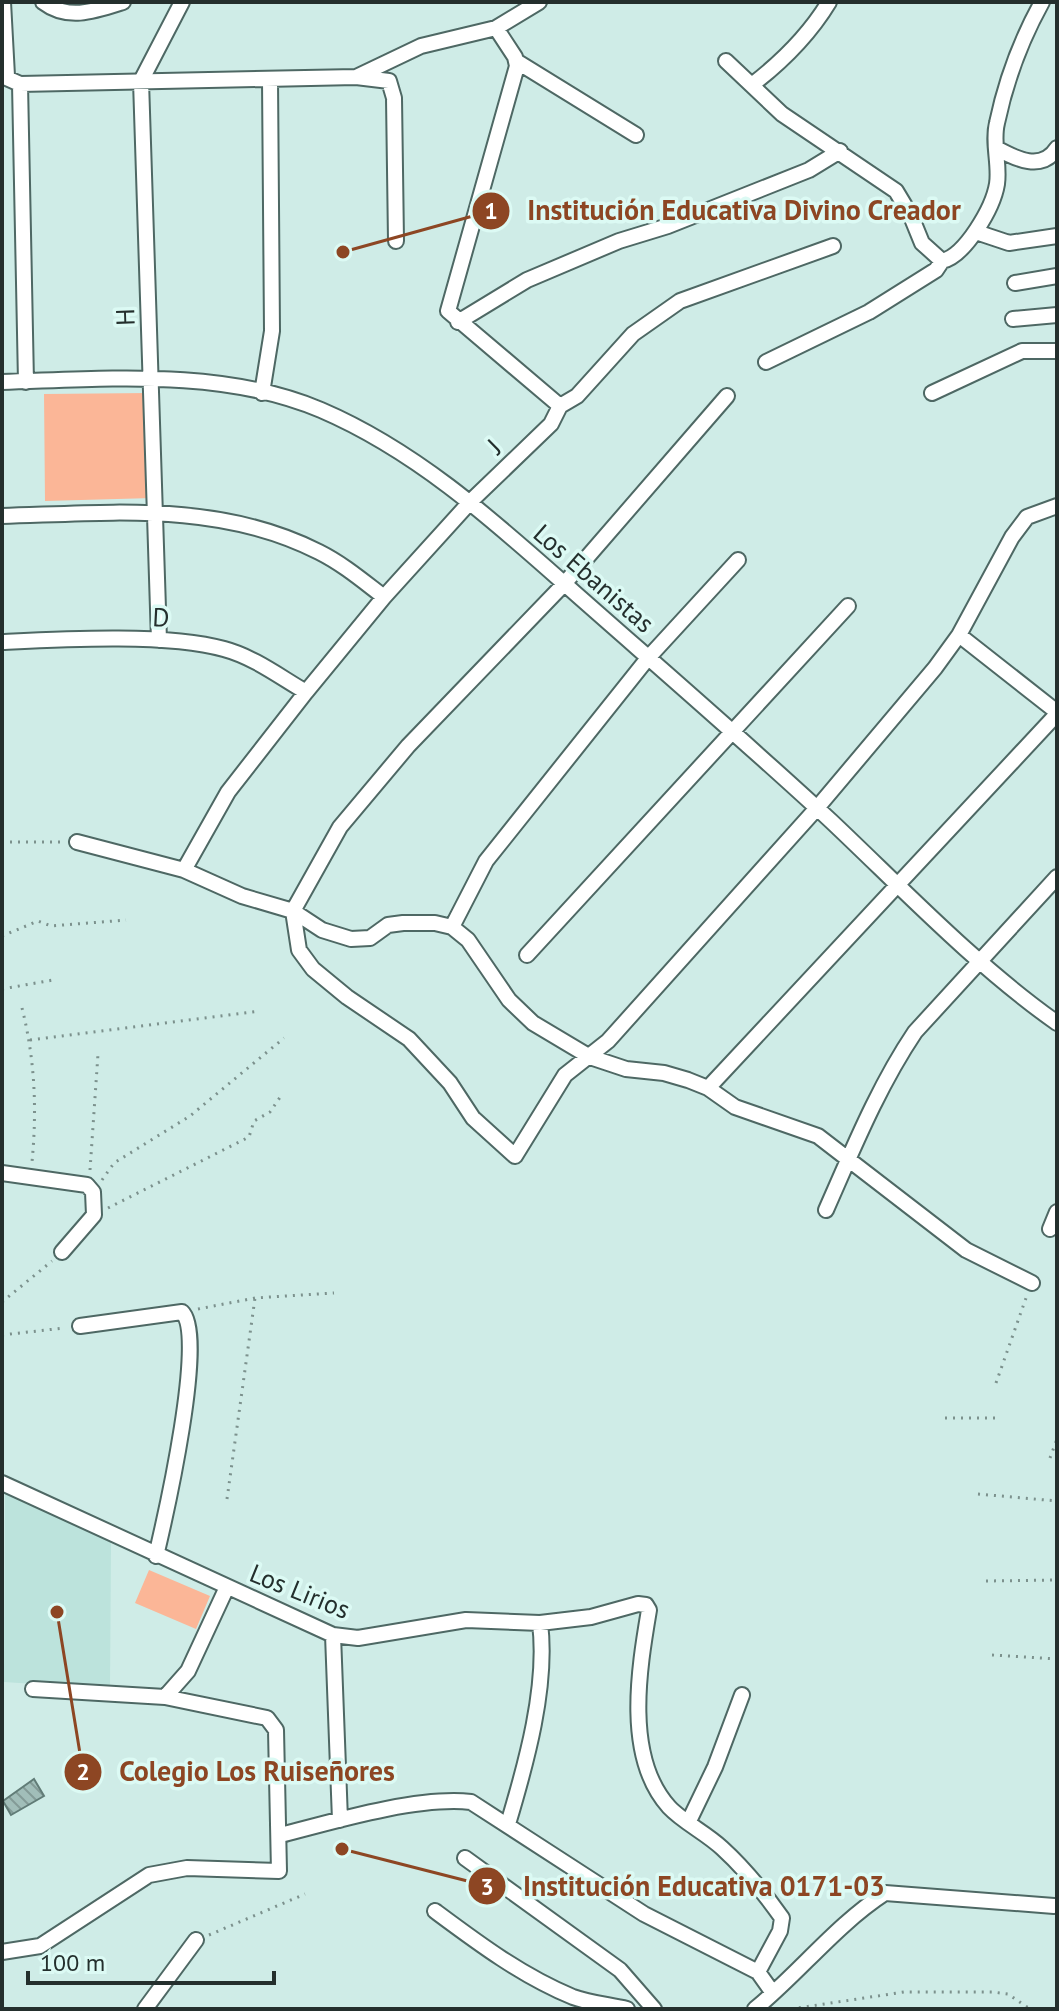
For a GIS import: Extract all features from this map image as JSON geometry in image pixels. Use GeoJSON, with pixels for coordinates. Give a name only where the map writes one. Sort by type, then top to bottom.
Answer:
{"type":"FeatureCollection","features":[{"type":"Feature","properties":{"kind":"street"},"geometry":{"type":"LineString","coordinates":[[3,2],[26,382]]}},
{"type":"Feature","properties":{"kind":"street"},"geometry":{"type":"LineString","coordinates":[[45,2],[58,13],[89,13],[123,2]]}},
{"type":"Feature","properties":{"kind":"street","name":"H"},"geometry":{"type":"LineString","coordinates":[[159,640],[141,81],[182,2]]}},
{"type":"Feature","properties":{"kind":"street"},"geometry":{"type":"LineString","coordinates":[[356,77],[421,46],[496,28],[539,2]]}},
{"type":"Feature","properties":{"kind":"street"},"geometry":{"type":"LineString","coordinates":[[753,84],[781,62],[813,28],[829,2]]}},
{"type":"Feature","properties":{"kind":"street"},"geometry":{"type":"LineString","coordinates":[[766,362],[869,312],[936,270],[942,261],[961,251],[976,232],[997,186],[996,127],[1006,86],[1025,33],[1042,2]]}},
{"type":"Feature","properties":{"kind":"street"},"geometry":{"type":"LineString","coordinates":[[496,28],[516,61],[636,135]]}},
{"type":"Feature","properties":{"kind":"street"},"geometry":{"type":"LineString","coordinates":[[516,61],[448,303],[450,317],[560,406]]}},
{"type":"Feature","properties":{"kind":"street"},"geometry":{"type":"LineString","coordinates":[[726,61],[782,114],[896,191],[922,243],[942,261]]}},
{"type":"Feature","properties":{"kind":"street"},"geometry":{"type":"LineString","coordinates":[[10,79],[141,81],[356,77],[389,81],[394,98],[396,241]]}},
{"type":"Feature","properties":{"kind":"street"},"geometry":{"type":"LineString","coordinates":[[262,393],[272,331],[270,80]]}},
{"type":"Feature","properties":{"kind":"street"},"geometry":{"type":"LineString","coordinates":[[996,148],[1013,158],[1039,163],[1051,157],[1057,148]]}},
{"type":"Feature","properties":{"kind":"street"},"geometry":{"type":"LineString","coordinates":[[458,322],[527,280],[619,241],[668,226],[809,170],[840,151]]}},
{"type":"Feature","properties":{"kind":"street"},"geometry":{"type":"LineString","coordinates":[[976,232],[1009,243],[1057,236]]}},
{"type":"Feature","properties":{"kind":"street","name":"J"},"geometry":{"type":"LineString","coordinates":[[184,870],[228,792],[384,597],[471,501],[551,424],[560,406],[577,396],[633,334],[680,301],[758,276],[833,246]]}},
{"type":"Feature","properties":{"kind":"street"},"geometry":{"type":"LineString","coordinates":[[1015,283],[1057,276]]}},
{"type":"Feature","properties":{"kind":"street"},"geometry":{"type":"LineString","coordinates":[[1013,319],[1057,315]]}},
{"type":"Feature","properties":{"kind":"street"},"geometry":{"type":"LineString","coordinates":[[932,393],[1022,351],[1057,351]]}},
{"type":"Feature","properties":{"kind":"street","name":"Los Ebanistas"},"geometry":{"type":"LineString","coordinates":[[2,382],[151,379],[213,384],[262,393],[319,409],[388,444],[471,501],[817,808],[982,961],[1057,1023]]}},
{"type":"Feature","properties":{"kind":"street"},"geometry":{"type":"LineString","coordinates":[[727,396],[564,584],[408,746],[340,827],[313,870],[293,911],[299,950],[313,969],[409,1039],[450,1083],[473,1118],[515,1156],[565,1075],[608,1041],[817,808],[959,635],[1027,517],[1057,506]]}},
{"type":"Feature","properties":{"kind":"street"},"geometry":{"type":"LineString","coordinates":[[2,516],[155,512],[201,515],[291,539],[321,553],[384,597]]}},
{"type":"Feature","properties":{"kind":"street"},"geometry":{"type":"LineString","coordinates":[[452,927],[486,861],[648,658],[738,560]]}},
{"type":"Feature","properties":{"kind":"street"},"geometry":{"type":"LineString","coordinates":[[527,955],[848,606]]}},
{"type":"Feature","properties":{"kind":"street"},"geometry":{"type":"LineString","coordinates":[[708,1088],[900,886],[1057,713],[959,635]]}},
{"type":"Feature","properties":{"kind":"street","name":"D"},"geometry":{"type":"LineString","coordinates":[[2,642],[159,640],[224,649],[250,659],[306,692]]}},
{"type":"Feature","properties":{"kind":"street"},"geometry":{"type":"LineString","coordinates":[[77,842],[184,870],[242,896],[293,911],[322,930],[351,939],[370,938],[388,925],[403,923],[435,923],[452,927],[468,940],[509,1000],[533,1023],[590,1057],[626,1069],[664,1073],[708,1088],[735,1107],[818,1136],[966,1250],[1032,1283]]}},
{"type":"Feature","properties":{"kind":"street"},"geometry":{"type":"LineString","coordinates":[[826,1210],[898,1057],[915,1032],[1057,877]]}},
{"type":"Feature","properties":{"kind":"street"},"geometry":{"type":"LineString","coordinates":[[2,1173],[87,1185],[93,1192],[94,1215],[62,1252]]}},
{"type":"Feature","properties":{"kind":"street"},"geometry":{"type":"LineString","coordinates":[[1050,1229],[1057,1212]]}},
{"type":"Feature","properties":{"kind":"street"},"geometry":{"type":"LineString","coordinates":[[80,1326],[182,1312],[191,1325],[192,1343],[169,1506],[156,1556]]}},
{"type":"Feature","properties":{"kind":"street","name":"Los Lirios"},"geometry":{"type":"LineString","coordinates":[[2,1483],[333,1635],[358,1638],[466,1620],[540,1623],[591,1617],[638,1604],[646,1605],[649,1610],[639,1672],[637,1715],[656,1791],[671,1809],[689,1821]]}},
{"type":"Feature","properties":{"kind":"street"},"geometry":{"type":"LineString","coordinates":[[165,1697],[188,1671],[227,1587]]}},
{"type":"Feature","properties":{"kind":"street"},"geometry":{"type":"LineString","coordinates":[[508,1824],[525,1769],[542,1663],[540,1623]]}},
{"type":"Feature","properties":{"kind":"street"},"geometry":{"type":"LineString","coordinates":[[333,1635],[340,1820]]}},
{"type":"Feature","properties":{"kind":"street"},"geometry":{"type":"LineString","coordinates":[[2,1952],[40,1946],[149,1875],[168,1869],[279,1871],[279,1768],[273,1723],[252,1714],[165,1697],[33,1689]]}},
{"type":"Feature","properties":{"kind":"street"},"geometry":{"type":"LineString","coordinates":[[742,1695],[715,1767],[689,1821],[723,1848],[782,1918],[780,1931],[758,1972]]}},
{"type":"Feature","properties":{"kind":"street"},"geometry":{"type":"LineString","coordinates":[[281,1835],[340,1820],[453,1800],[471,1802],[644,1914],[758,1972],[773,1993]]}},
{"type":"Feature","properties":{"kind":"street"},"geometry":{"type":"LineString","coordinates":[[465,1858],[620,1970],[654,2009]]}},
{"type":"Feature","properties":{"kind":"street"},"geometry":{"type":"LineString","coordinates":[[755,2009],[840,1927],[885,1893],[1054,1906]]}},
{"type":"Feature","properties":{"kind":"street"},"geometry":{"type":"LineString","coordinates":[[435,1911],[498,1958],[547,1984],[575,1998],[627,2009]]}},
{"type":"Feature","properties":{"kind":"street"},"geometry":{"type":"LineString","coordinates":[[145,2009],[196,1940]]}},
{"type":"Feature","properties":{"kind":"path"},"geometry":{"type":"LineString","coordinates":[[2,842],[77,842]]}},
{"type":"Feature","properties":{"kind":"path"},"geometry":{"type":"LineString","coordinates":[[2,936],[38,921],[51,926],[126,920]]}},
{"type":"Feature","properties":{"kind":"path"},"geometry":{"type":"LineString","coordinates":[[2,989],[53,980]]}},
{"type":"Feature","properties":{"kind":"path"},"geometry":{"type":"LineString","coordinates":[[22,1008],[30,1040],[37,1110],[31,1177]]}},
{"type":"Feature","properties":{"kind":"path"},"geometry":{"type":"LineString","coordinates":[[30,1040],[260,1011]]}},
{"type":"Feature","properties":{"kind":"path"},"geometry":{"type":"LineString","coordinates":[[93,1192],[114,1163],[190,1116],[284,1038]]}},
{"type":"Feature","properties":{"kind":"path"},"geometry":{"type":"LineString","coordinates":[[92,1160],[98,1054]]}},
{"type":"Feature","properties":{"kind":"path"},"geometry":{"type":"LineString","coordinates":[[94,1215],[249,1137],[254,1121],[270,1112],[283,1093]]}},
{"type":"Feature","properties":{"kind":"path"},"geometry":{"type":"LineString","coordinates":[[2,1302],[62,1252]]}},
{"type":"Feature","properties":{"kind":"path"},"geometry":{"type":"LineString","coordinates":[[996,1383],[1032,1283]]}},
{"type":"Feature","properties":{"kind":"path"},"geometry":{"type":"LineString","coordinates":[[182,1312],[255,1298],[334,1293]]}},
{"type":"Feature","properties":{"kind":"path"},"geometry":{"type":"LineString","coordinates":[[227,1499],[255,1298]]}},
{"type":"Feature","properties":{"kind":"path"},"geometry":{"type":"LineString","coordinates":[[2,1335],[80,1326]]}},
{"type":"Feature","properties":{"kind":"path"},"geometry":{"type":"LineString","coordinates":[[945,1418],[995,1418]]}},
{"type":"Feature","properties":{"kind":"path"},"geometry":{"type":"LineString","coordinates":[[1050,1458],[1057,1439]]}},
{"type":"Feature","properties":{"kind":"path"},"geometry":{"type":"LineString","coordinates":[[978,1494],[1057,1501]]}},
{"type":"Feature","properties":{"kind":"path"},"geometry":{"type":"LineString","coordinates":[[986,1581],[1057,1580]]}},
{"type":"Feature","properties":{"kind":"path"},"geometry":{"type":"LineString","coordinates":[[992,1655],[1057,1659]]}},
{"type":"Feature","properties":{"kind":"path"},"geometry":{"type":"LineString","coordinates":[[196,1940],[305,1894]]}},
{"type":"Feature","properties":{"kind":"path"},"geometry":{"type":"LineString","coordinates":[[791,2009],[904,1992],[1008,1994],[1030,2009]]}},
{"type":"Feature","properties":{"kind":"shaded area"},"geometry":{"type":"Polygon","coordinates":[[[149,393],[153,498],[45,501],[44,394],[149,393]]]}},
{"type":"Feature","properties":{"kind":"shaded area"},"geometry":{"type":"Polygon","coordinates":[[[5,1493],[111,1542],[110,1689],[4,1682],[5,1493]]]}},
{"type":"Feature","properties":{"kind":"shaded area"},"geometry":{"type":"Polygon","coordinates":[[[149,1570],[210,1596],[196,1629],[135,1603],[149,1570]]]}},
{"type":"Feature","properties":{"kind":"building"},"geometry":{"type":"Polygon","coordinates":[[[34,1779],[44,1796],[11,1815],[3,1801],[34,1779]]]}},
{"type":"Feature","properties":{"kind":"place","name":"Institución Educativa Divino Creador"},"geometry":{"type":"Point","coordinates":[343,252]}},
{"type":"Feature","properties":{"kind":"place","name":"Colegio Los Ruiseñores"},"geometry":{"type":"Point","coordinates":[57,1612]}},
{"type":"Feature","properties":{"kind":"place","name":"Institución Educativa 0171-03"},"geometry":{"type":"Point","coordinates":[342,1849]}}]}
